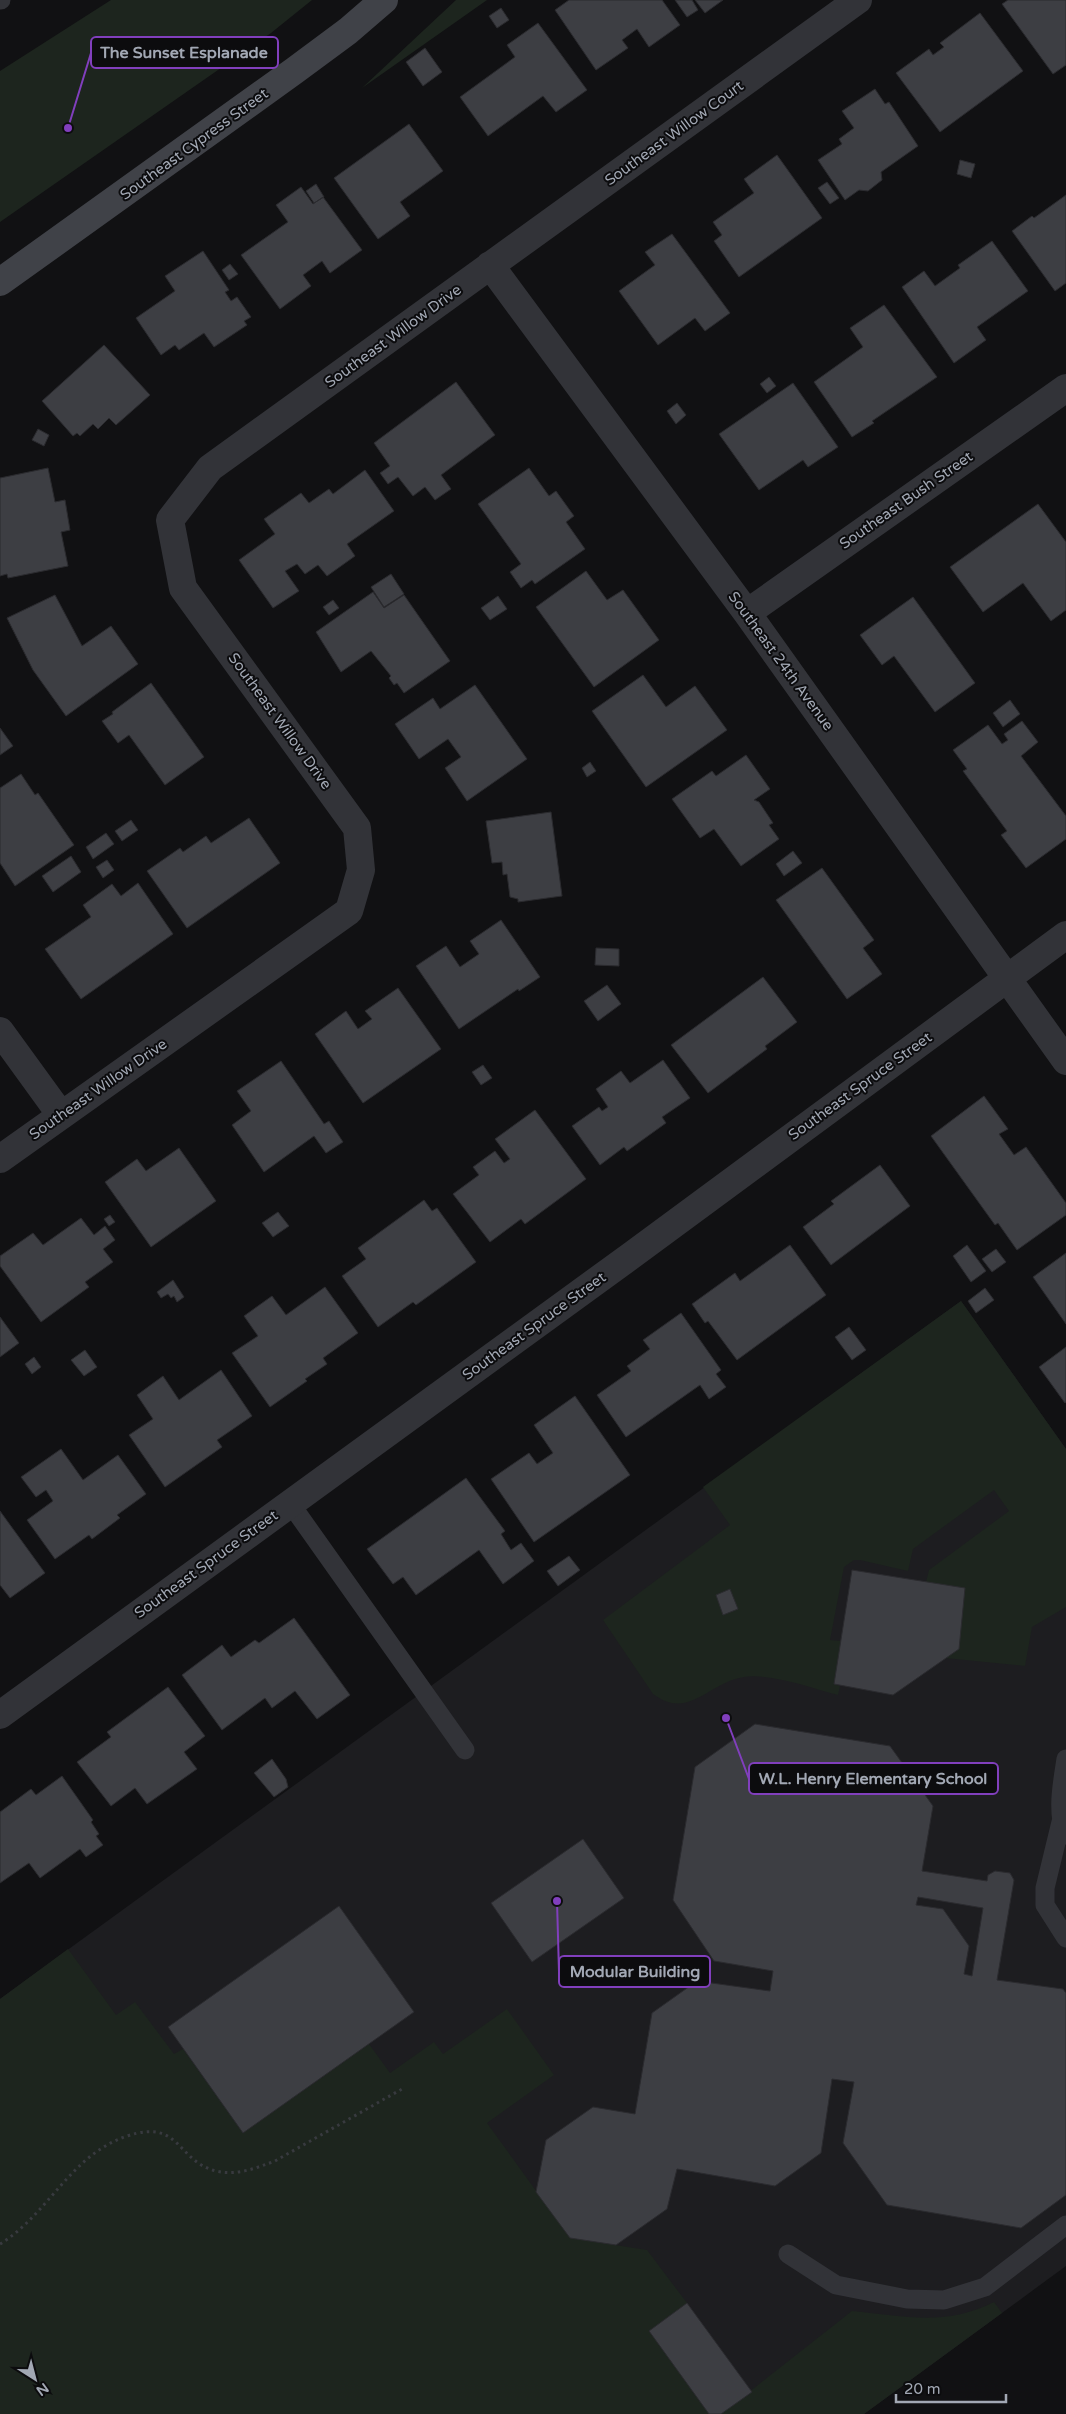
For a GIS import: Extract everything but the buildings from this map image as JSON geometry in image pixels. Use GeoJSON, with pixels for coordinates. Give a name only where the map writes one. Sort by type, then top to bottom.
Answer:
{"type":"FeatureCollection","features":[{"type":"Feature","properties":{"kind":"main road","name":"Southeast Cypress Street"},"geometry":{"type":"LineString","coordinates":[[0,282],[302,66],[348,31],[384,0]]}},
{"type":"Feature","properties":{"kind":"street","name":"Southeast Willow Court"},"geometry":{"type":"LineString","coordinates":[[490,265],[858,0]]}},
{"type":"Feature","properties":{"kind":"street","name":"Southeast 24th Avenue"},"geometry":{"type":"LineString","coordinates":[[490,265],[747,613],[1066,1060]]}},
{"type":"Feature","properties":{"kind":"street","name":"Southeast Willow Drive"},"geometry":{"type":"LineString","coordinates":[[0,1159],[349,910],[360,873],[357,828],[183,588],[170,520],[210,468],[490,265]]}},
{"type":"Feature","properties":{"kind":"street","name":"Southeast Bush Street"},"geometry":{"type":"LineString","coordinates":[[747,613],[1066,388]]}},
{"type":"Feature","properties":{"kind":"street","name":"Southeast Spruce Street"},"geometry":{"type":"LineString","coordinates":[[0,1714],[1066,935]]}},
{"type":"Feature","properties":{"kind":"street"},"geometry":{"type":"LineString","coordinates":[[0,1031],[61,1115]]}},
{"type":"Feature","properties":{"kind":"lane"},"geometry":{"type":"LineString","coordinates":[[290,1503],[465,1750]]}},
{"type":"Feature","properties":{"kind":"lane"},"geometry":{"type":"LineString","coordinates":[[1066,1760],[1060,1801],[1063,1830],[1045,1888],[1045,1905],[1066,1938]]}},
{"type":"Feature","properties":{"kind":"lane"},"geometry":{"type":"LineString","coordinates":[[788,2254],[836,2285],[907,2299],[944,2300],[985,2287],[1066,2225]]}},
{"type":"Feature","properties":{"kind":"path"},"geometry":{"type":"LineString","coordinates":[[0,2244],[24,2224],[89,2155],[125,2136],[144,2131],[160,2132],[170,2137],[199,2163],[216,2171],[237,2172],[253,2170],[275,2161],[402,2089]]}},
{"type":"Feature","properties":{"kind":"shaded area"},"geometry":{"type":"Polygon","coordinates":[[[111,0],[312,0],[271,33],[0,222],[0,71],[111,0]]]}},
{"type":"Feature","properties":{"kind":"shaded area"},"geometry":{"type":"Polygon","coordinates":[[[456,0],[487,0],[362,88],[456,0]]]}},
{"type":"Feature","properties":{"kind":"shaded area"},"geometry":{"type":"Polygon","coordinates":[[[961,1301],[1066,1449],[1066,2266],[864,2414],[0,2414],[0,1999],[961,1301]]]}},
{"type":"Feature","properties":{"kind":"shaded area"},"geometry":{"type":"Polygon","coordinates":[[[961,1301],[1066,1449],[1066,1607],[1032,1627],[1025,1666],[945,1658],[926,1582],[929,1570],[1009,1511],[994,1490],[913,1549],[908,1571],[860,1560],[854,1560],[844,1567],[830,1640],[841,1641],[834,1684],[840,1686],[838,1695],[778,1679],[755,1676],[732,1680],[688,1702],[666,1701],[653,1694],[603,1620],[730,1525],[703,1487],[961,1301]]]}},
{"type":"Feature","properties":{"kind":"shaded area"},"geometry":{"type":"Polygon","coordinates":[[[68,1949],[116,2015],[135,2002],[174,2054],[183,2049],[243,2133],[369,2044],[390,2073],[434,2042],[443,2054],[507,2009],[554,2075],[487,2123],[570,2238],[647,2250],[687,2303],[649,2331],[709,2414],[0,2414],[0,1999],[68,1949]]]}},
{"type":"Feature","properties":{"kind":"shaded area"},"geometry":{"type":"Polygon","coordinates":[[[994,2302],[1002,2313],[864,2414],[721,2414],[852,2311],[907,2317],[941,2317],[976,2310],[994,2302]]]}},
{"type":"Feature","properties":{"kind":"place","name":"The Sunset Esplanade"},"geometry":{"type":"Point","coordinates":[68,128]}},
{"type":"Feature","properties":{"kind":"place","name":"W.L. Henry Elementary School"},"geometry":{"type":"Point","coordinates":[726,1718]}},
{"type":"Feature","properties":{"kind":"place","name":"Modular Building"},"geometry":{"type":"Point","coordinates":[557,1901]}}]}
